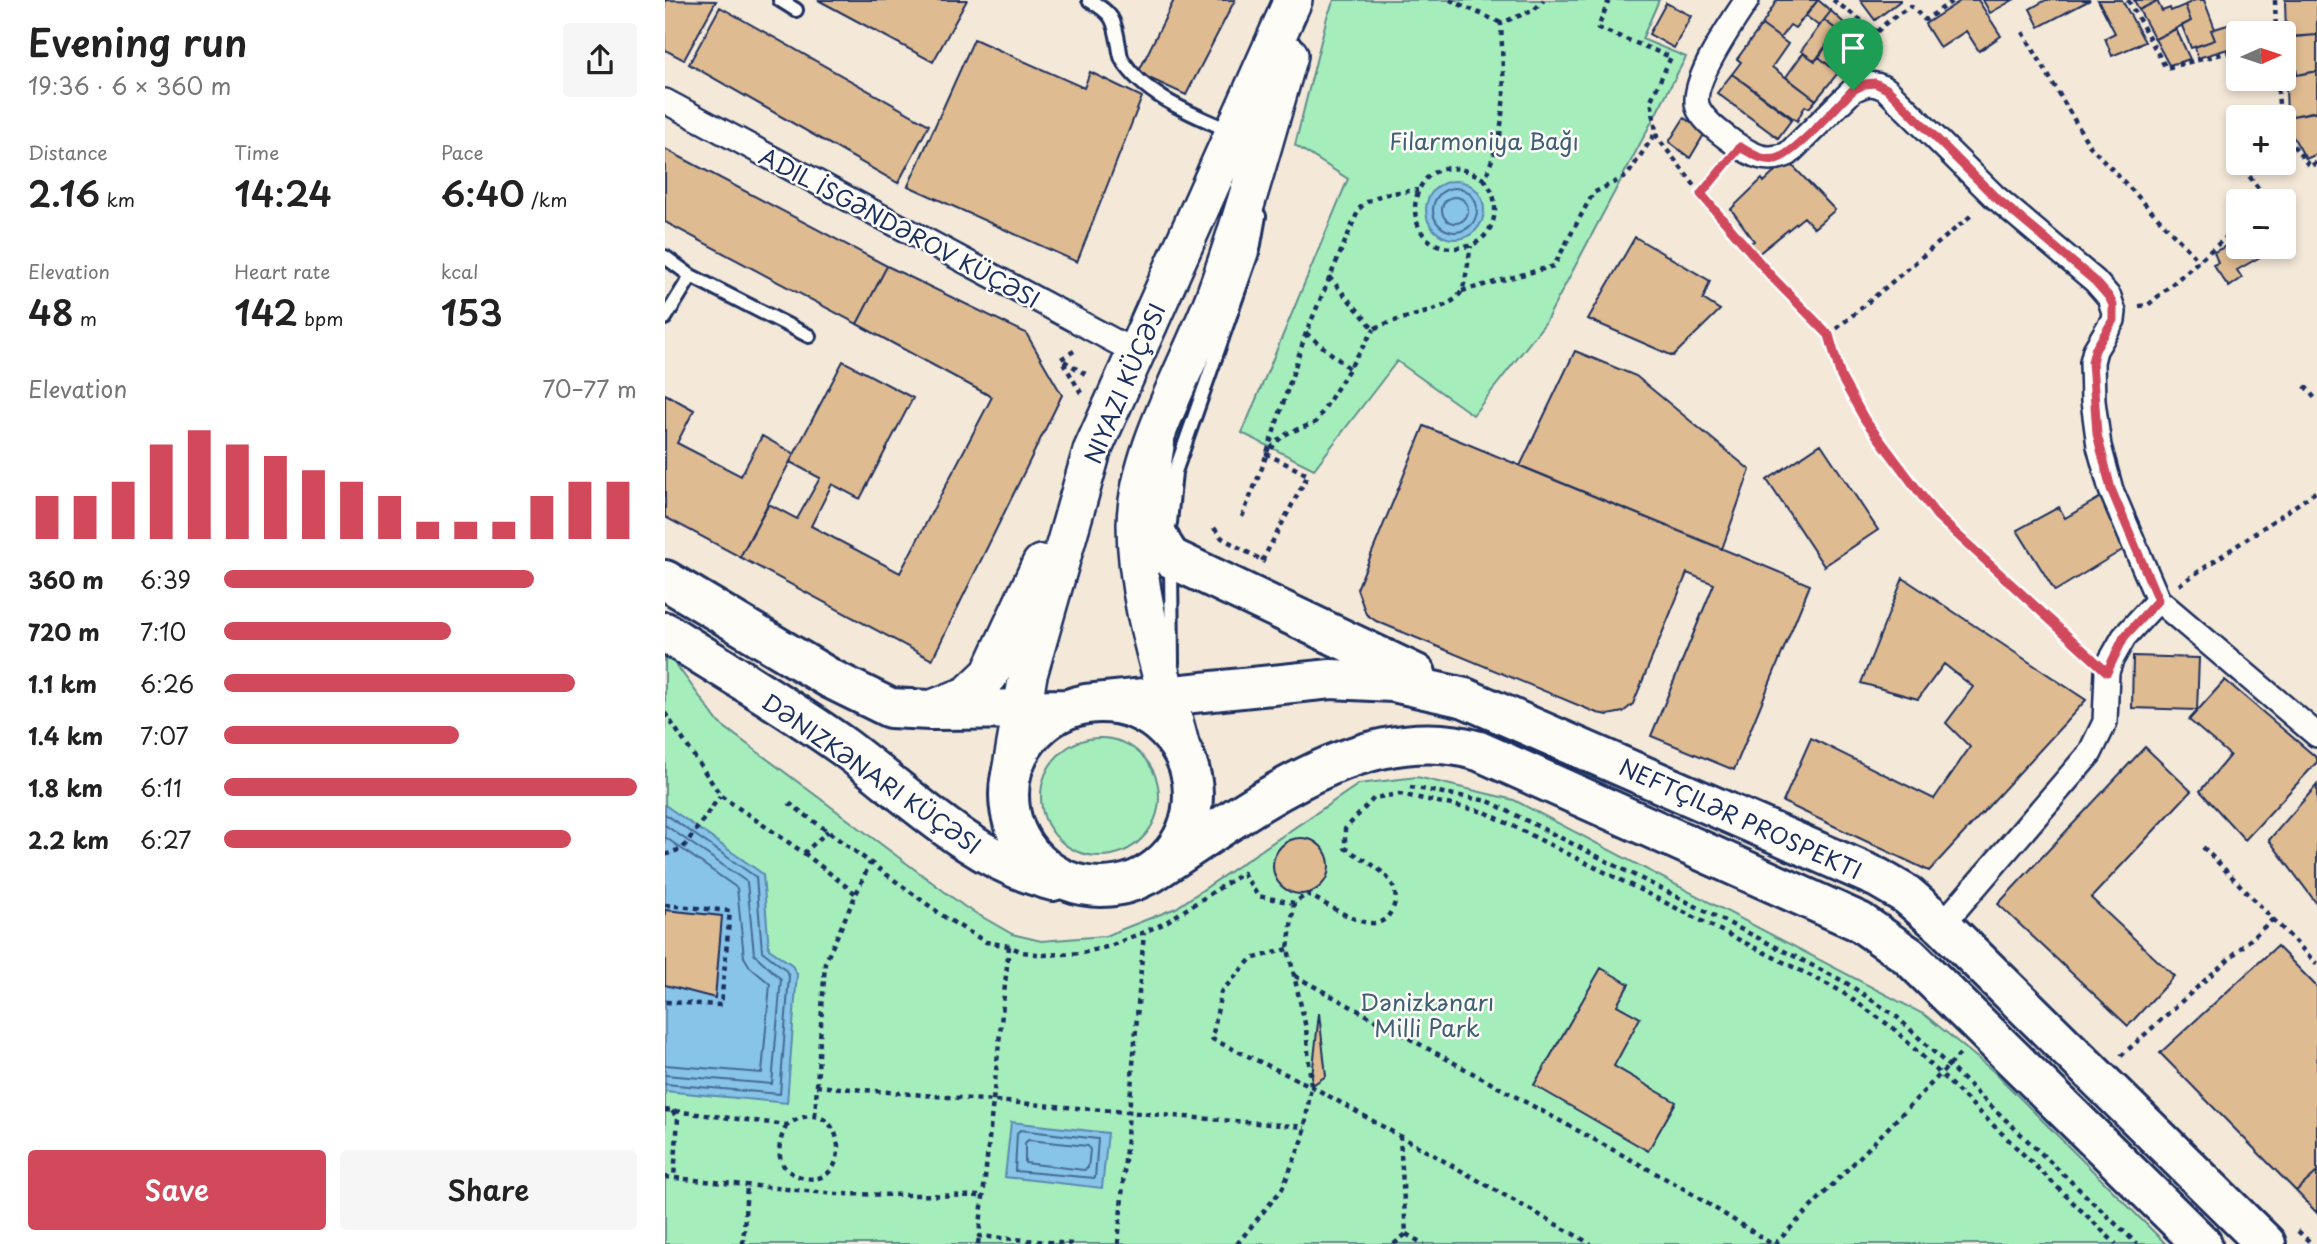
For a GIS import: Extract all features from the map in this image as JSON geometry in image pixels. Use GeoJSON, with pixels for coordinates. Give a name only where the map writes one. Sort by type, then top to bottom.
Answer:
{"type":"FeatureCollection","features":[{"type":"Feature","properties":{"kind":"highway"},"geometry":{"type":"LineString","coordinates":[[1155,443],[1149,495],[1151,522],[1158,542],[1171,558],[1465,698]]}},
{"type":"Feature","properties":{"kind":"highway"},"geometry":{"type":"LineString","coordinates":[[665,580],[868,699],[890,708],[930,710],[1124,706],[1142,713],[1158,723],[1182,752],[1190,770],[1193,790],[1187,829],[1178,846],[1150,874],[1131,883],[1090,887],[1035,877],[967,842],[843,746],[665,632]]}},
{"type":"Feature","properties":{"kind":"highway","name":"NEFTÇILƏR PROSPEKTI"},"geometry":{"type":"LineString","coordinates":[[1077,707],[1167,694],[1285,682],[1363,679],[1393,682],[1465,698],[1878,878],[1907,895],[1942,925],[2266,1244]]}},
{"type":"Feature","properties":{"kind":"highway"},"geometry":{"type":"LineString","coordinates":[[1077,707],[1049,719],[1034,731],[1014,765],[1009,784],[1011,816],[1023,846],[1045,870],[1074,884],[1090,887]]}},
{"type":"Feature","properties":{"kind":"highway","name":"NEFTÇILƏR PROSPEKTI"},"geometry":{"type":"LineString","coordinates":[[1150,874],[1301,778],[1341,760],[1408,743],[1451,744],[1479,751],[1860,922],[1884,937],[1909,956],[2202,1244]]}},
{"type":"Feature","properties":{"kind":"main road","name":"NIYAZI KÜÇƏSI"},"geometry":{"type":"LineString","coordinates":[[1009,784],[1028,675],[1092,452],[1293,0]]}},
{"type":"Feature","properties":{"kind":"main road"},"geometry":{"type":"LineString","coordinates":[[1182,752],[1147,618],[1137,562],[1136,520],[1145,473],[1213,300],[1306,0]]}},
{"type":"Feature","properties":{"kind":"main road"},"geometry":{"type":"LineString","coordinates":[[930,710],[968,695],[990,674],[1092,452]]}},
{"type":"Feature","properties":{"kind":"street"},"geometry":{"type":"LineString","coordinates":[[1747,0],[1697,87],[1695,99],[1698,110],[1714,128],[1740,147],[1761,158],[1774,159],[1788,153],[1853,90],[1875,83],[1887,89],[1994,196],[2095,281],[2109,297],[2114,312],[2113,320],[2095,350],[2092,362],[2097,434],[2111,489],[2158,600],[2317,735]]}},
{"type":"Feature","properties":{"kind":"street","name":"ADIL İSGƏNDƏROV KÜÇƏSI"},"geometry":{"type":"LineString","coordinates":[[665,101],[1135,352]]}},
{"type":"Feature","properties":{"kind":"street"},"geometry":{"type":"LineString","coordinates":[[1942,925],[2090,753],[2105,722],[2107,672],[2124,637],[2158,600]]}},
{"type":"Feature","properties":{"kind":"lane"},"geometry":{"type":"LineString","coordinates":[[780,0],[796,10]]}},
{"type":"Feature","properties":{"kind":"lane"},"geometry":{"type":"LineString","coordinates":[[1089,0],[1109,12],[1113,18],[1121,60],[1145,86],[1190,113],[1234,132]]}},
{"type":"Feature","properties":{"kind":"lane"},"geometry":{"type":"LineString","coordinates":[[1167,694],[1173,657],[1170,505],[1175,472],[1253,250],[1286,64]]}},
{"type":"Feature","properties":{"kind":"lane"},"geometry":{"type":"LineString","coordinates":[[665,257],[691,275],[809,337]]}},
{"type":"Feature","properties":{"kind":"lane"},"geometry":{"type":"LineString","coordinates":[[665,318],[691,275]]}},
{"type":"Feature","properties":{"kind":"path"},"geometry":{"type":"LineString","coordinates":[[1450,0],[1500,23],[1534,10],[1544,0]]}},
{"type":"Feature","properties":{"kind":"path"},"geometry":{"type":"LineString","coordinates":[[1609,0],[1598,28],[1671,57],[1651,100],[1657,137],[1701,194],[1772,277],[1829,335],[1841,377],[1865,420],[1937,516],[2107,672]]}},
{"type":"Feature","properties":{"kind":"path"},"geometry":{"type":"LineString","coordinates":[[1833,0],[1876,31]]}},
{"type":"Feature","properties":{"kind":"path"},"geometry":{"type":"LineString","coordinates":[[1906,0],[1926,20],[1954,0]]}},
{"type":"Feature","properties":{"kind":"path"},"geometry":{"type":"LineString","coordinates":[[2128,0],[2166,68],[2226,53]]}},
{"type":"Feature","properties":{"kind":"path"},"geometry":{"type":"LineString","coordinates":[[2275,0],[2276,21]]}},
{"type":"Feature","properties":{"kind":"path"},"geometry":{"type":"LineString","coordinates":[[1865,84],[1867,47],[1876,31],[1910,6]]}},
{"type":"Feature","properties":{"kind":"path"},"geometry":{"type":"LineString","coordinates":[[1485,180],[1500,136],[1504,94],[1500,23]]}},
{"type":"Feature","properties":{"kind":"path"},"geometry":{"type":"LineString","coordinates":[[2023,32],[2089,145],[2199,261]]}},
{"type":"Feature","properties":{"kind":"path"},"geometry":{"type":"LineString","coordinates":[[1267,454],[1279,438],[1294,428],[1316,422],[1374,329],[1385,322],[1444,306],[1462,291],[1554,266],[1593,193],[1627,176],[1656,132]]}},
{"type":"Feature","properties":{"kind":"path"},"geometry":{"type":"LineString","coordinates":[[1701,194],[1740,147]]}},
{"type":"Feature","properties":{"kind":"path"},"geometry":{"type":"LineString","coordinates":[[2296,151],[2310,167],[2317,162]]}},
{"type":"Feature","properties":{"kind":"path"},"geometry":{"type":"LineString","coordinates":[[1448,167],[1468,169],[1485,180],[1495,197],[1495,216],[1487,234],[1471,246],[1451,250],[1432,243],[1419,228],[1413,209],[1417,190],[1430,174],[1448,167]]}},
{"type":"Feature","properties":{"kind":"path"},"geometry":{"type":"LineString","coordinates":[[1242,517],[1267,454],[1306,332],[1359,209],[1369,199],[1417,190]]}},
{"type":"Feature","properties":{"kind":"path"},"geometry":{"type":"LineString","coordinates":[[1829,335],[1994,196]]}},
{"type":"Feature","properties":{"kind":"path"},"geometry":{"type":"LineString","coordinates":[[2114,312],[2148,304],[2226,237]]}},
{"type":"Feature","properties":{"kind":"path"},"geometry":{"type":"LineString","coordinates":[[1462,291],[1471,246]]}},
{"type":"Feature","properties":{"kind":"path"},"geometry":{"type":"LineString","coordinates":[[1329,276],[1374,329]]}},
{"type":"Feature","properties":{"kind":"path"},"geometry":{"type":"LineString","coordinates":[[1306,332],[1350,369]]}},
{"type":"Feature","properties":{"kind":"path"},"geometry":{"type":"LineString","coordinates":[[1061,359],[1075,351]]}},
{"type":"Feature","properties":{"kind":"path"},"geometry":{"type":"LineString","coordinates":[[1061,359],[1087,375]]}},
{"type":"Feature","properties":{"kind":"path"},"geometry":{"type":"LineString","coordinates":[[1061,359],[1084,398]]}},
{"type":"Feature","properties":{"kind":"path"},"geometry":{"type":"LineString","coordinates":[[2305,386],[2317,401]]}},
{"type":"Feature","properties":{"kind":"path"},"geometry":{"type":"LineString","coordinates":[[1262,561],[1308,475],[1267,454]]}},
{"type":"Feature","properties":{"kind":"path"},"geometry":{"type":"LineString","coordinates":[[2158,600],[2317,491]]}},
{"type":"Feature","properties":{"kind":"path"},"geometry":{"type":"LineString","coordinates":[[665,713],[721,796],[804,853],[856,894]]}},
{"type":"Feature","properties":{"kind":"path"},"geometry":{"type":"LineString","coordinates":[[1410,787],[1488,801],[1846,982],[1897,1017],[2137,1244]]}},
{"type":"Feature","properties":{"kind":"path"},"geometry":{"type":"LineString","coordinates":[[789,803],[946,918],[986,942],[1009,946],[1022,953],[1044,955],[1082,953],[1144,933],[1163,924],[1243,873],[1258,896],[1294,903],[1307,894],[1367,923],[1380,923],[1388,918],[1394,906],[1395,892],[1388,876],[1345,848],[1345,829],[1374,798],[1400,794],[1485,812],[1839,990],[1893,1028],[2116,1244]]}},
{"type":"Feature","properties":{"kind":"path"},"geometry":{"type":"LineString","coordinates":[[665,855],[683,848],[721,796]]}},
{"type":"Feature","properties":{"kind":"path"},"geometry":{"type":"LineString","coordinates":[[804,853],[828,831]]}},
{"type":"Feature","properties":{"kind":"path"},"geometry":{"type":"LineString","coordinates":[[2200,844],[2317,964]]}},
{"type":"Feature","properties":{"kind":"path"},"geometry":{"type":"LineString","coordinates":[[815,1116],[825,963],[870,863]]}},
{"type":"Feature","properties":{"kind":"path"},"geometry":{"type":"LineString","coordinates":[[1237,1244],[1282,1189],[1303,1139],[1311,1086],[1306,1028],[1288,949],[1294,903]]}},
{"type":"Feature","properties":{"kind":"path"},"geometry":{"type":"LineString","coordinates":[[665,905],[730,911],[721,1005],[665,1002]]}},
{"type":"Feature","properties":{"kind":"path"},"geometry":{"type":"LineString","coordinates":[[2120,1057],[2273,919]]}},
{"type":"Feature","properties":{"kind":"path"},"geometry":{"type":"LineString","coordinates":[[1118,1244],[1144,933]]}},
{"type":"Feature","properties":{"kind":"path"},"geometry":{"type":"LineString","coordinates":[[978,1244],[995,1101],[1009,946]]}},
{"type":"Feature","properties":{"kind":"path"},"geometry":{"type":"LineString","coordinates":[[1288,949],[1251,959],[1221,992],[1212,1039],[1311,1086],[1591,1244]]}},
{"type":"Feature","properties":{"kind":"path"},"geometry":{"type":"LineString","coordinates":[[1294,975],[1681,1187],[1774,1244],[1965,1049]]}},
{"type":"Feature","properties":{"kind":"path"},"geometry":{"type":"LineString","coordinates":[[816,1086],[1305,1127]]}},
{"type":"Feature","properties":{"kind":"path"},"geometry":{"type":"LineString","coordinates":[[665,1109],[787,1125]]}},
{"type":"Feature","properties":{"kind":"path"},"geometry":{"type":"LineString","coordinates":[[673,1111],[678,1118],[674,1178]]}},
{"type":"Feature","properties":{"kind":"path"},"geometry":{"type":"LineString","coordinates":[[815,1116],[829,1123],[836,1132],[840,1146],[835,1165],[827,1173],[808,1179],[797,1177],[786,1169],[780,1160],[779,1139],[787,1125],[796,1119],[815,1116]]}},
{"type":"Feature","properties":{"kind":"path"},"geometry":{"type":"LineString","coordinates":[[1399,1136],[1406,1234]]}},
{"type":"Feature","properties":{"kind":"path"},"geometry":{"type":"LineString","coordinates":[[665,1177],[837,1194],[984,1196]]}},
{"type":"Feature","properties":{"kind":"path"},"geometry":{"type":"LineString","coordinates":[[807,1191],[808,1179]]}},
{"type":"Feature","properties":{"kind":"path"},"geometry":{"type":"LineString","coordinates":[[743,1244],[747,1186]]}},
{"type":"Feature","properties":{"kind":"path"},"geometry":{"type":"LineString","coordinates":[[1394,1244],[1406,1234]]}},
{"type":"Feature","properties":{"kind":"path"},"geometry":{"type":"LineString","coordinates":[[1406,1234],[1424,1244]]}},
{"type":"Feature","properties":{"kind":"path"},"geometry":{"type":"LineString","coordinates":[[979,1236],[1072,1244]]}},
{"type":"Feature","properties":{"kind":"green space","name":"Filarmoniya Bağı"},"geometry":{"type":"Polygon","coordinates":[[[1334,0],[1659,0],[1642,39],[1686,57],[1545,323],[1473,415],[1397,361],[1314,469],[1242,433],[1348,179],[1295,145],[1327,17],[1334,0]]]}},
{"type":"Feature","properties":{"kind":"green space","name":"Dənizkənarı Milli Park"},"geometry":{"type":"Polygon","coordinates":[[[665,658],[675,663],[719,723],[965,907],[1012,934],[1041,941],[1105,936],[1176,908],[1359,784],[1417,777],[1514,800],[1925,1015],[1992,1070],[2166,1244],[665,1244],[665,658]]]}},
{"type":"Feature","properties":{"kind":"green space"},"geometry":{"type":"Polygon","coordinates":[[[1100,738],[1123,742],[1142,755],[1155,774],[1159,797],[1155,820],[1142,839],[1123,852],[1100,856],[1077,852],[1058,839],[1045,820],[1041,797],[1045,774],[1058,755],[1077,742],[1100,738]]]}},
{"type":"Feature","properties":{"kind":"water"},"geometry":{"type":"Polygon","coordinates":[[[1455,181],[1476,189],[1484,210],[1476,231],[1455,239],[1434,231],[1426,210],[1434,189],[1455,181]]]}},
{"type":"Feature","properties":{"kind":"water"},"geometry":{"type":"Polygon","coordinates":[[[665,805],[763,874],[769,949],[791,964],[797,974],[787,1103],[665,1091],[665,805]]]}},
{"type":"Feature","properties":{"kind":"water"},"geometry":{"type":"Polygon","coordinates":[[[1011,1122],[1108,1133],[1102,1188],[1005,1177],[1011,1122]]]}},
{"type":"Feature","properties":{"kind":"building"},"geometry":{"type":"Polygon","coordinates":[[[665,0],[716,1],[684,60],[665,50],[665,0]]]}},
{"type":"Feature","properties":{"kind":"building"},"geometry":{"type":"Polygon","coordinates":[[[818,0],[967,0],[933,62],[818,0]]]}},
{"type":"Feature","properties":{"kind":"building"},"geometry":{"type":"Polygon","coordinates":[[[1174,0],[1235,0],[1186,95],[1138,73],[1174,0]]]}},
{"type":"Feature","properties":{"kind":"building"},"geometry":{"type":"Polygon","coordinates":[[[1777,0],[1818,0],[1795,28],[1790,25],[1780,38],[1762,25],[1777,0]]]}},
{"type":"Feature","properties":{"kind":"building"},"geometry":{"type":"Polygon","coordinates":[[[1818,0],[1831,11],[1819,26],[1806,16],[1818,0]]]}},
{"type":"Feature","properties":{"kind":"building"},"geometry":{"type":"Polygon","coordinates":[[[1860,0],[1900,0],[1900,1],[1875,20],[1860,0]]]}},
{"type":"Feature","properties":{"kind":"building"},"geometry":{"type":"Polygon","coordinates":[[[1962,0],[1978,0],[2001,36],[1979,51],[1966,31],[1940,48],[1925,24],[1962,0]]]}},
{"type":"Feature","properties":{"kind":"building"},"geometry":{"type":"Polygon","coordinates":[[[1983,0],[2013,0],[1990,13],[1983,0]]]}},
{"type":"Feature","properties":{"kind":"building"},"geometry":{"type":"Polygon","coordinates":[[[2046,0],[2090,0],[2039,27],[2030,9],[2046,0]]]}},
{"type":"Feature","properties":{"kind":"building"},"geometry":{"type":"Polygon","coordinates":[[[2098,0],[2122,0],[2145,42],[2112,56],[2105,38],[2115,33],[2098,0]]]}},
{"type":"Feature","properties":{"kind":"building"},"geometry":{"type":"Polygon","coordinates":[[[2134,0],[2159,0],[2139,10],[2134,0]]]}},
{"type":"Feature","properties":{"kind":"building"},"geometry":{"type":"Polygon","coordinates":[[[2195,0],[2204,0],[2215,29],[2211,30],[2215,40],[2191,48],[2182,26],[2191,21],[2185,5],[2195,0]]]}},
{"type":"Feature","properties":{"kind":"building"},"geometry":{"type":"Polygon","coordinates":[[[2285,0],[2317,0],[2317,35],[2296,36],[2296,21],[2286,21],[2285,0]]]}},
{"type":"Feature","properties":{"kind":"building"},"geometry":{"type":"Polygon","coordinates":[[[2157,1],[2162,11],[2170,8],[2171,11],[2185,5],[2191,21],[2155,39],[2139,10],[2157,1]]]}},
{"type":"Feature","properties":{"kind":"building"},"geometry":{"type":"Polygon","coordinates":[[[1666,3],[1691,16],[1674,48],[1649,34],[1666,3]]]}},
{"type":"Feature","properties":{"kind":"building"},"geometry":{"type":"Polygon","coordinates":[[[720,7],[929,125],[898,183],[689,64],[720,7]]]}},
{"type":"Feature","properties":{"kind":"building"},"geometry":{"type":"Polygon","coordinates":[[[1831,11],[1866,43],[1841,76],[1819,57],[1837,30],[1824,20],[1831,11]]]}},
{"type":"Feature","properties":{"kind":"building"},"geometry":{"type":"Polygon","coordinates":[[[1824,20],[1837,30],[1815,61],[1801,51],[1824,20]]]}},
{"type":"Feature","properties":{"kind":"building"},"geometry":{"type":"Polygon","coordinates":[[[1762,25],[1788,44],[1772,67],[1816,100],[1809,108],[1805,106],[1797,121],[1732,74],[1741,62],[1737,59],[1762,25]]]}},
{"type":"Feature","properties":{"kind":"building"},"geometry":{"type":"Polygon","coordinates":[[[2226,26],[2226,50],[2198,58],[2195,47],[2215,40],[2211,30],[2226,26]]]}},
{"type":"Feature","properties":{"kind":"building"},"geometry":{"type":"Polygon","coordinates":[[[2176,29],[2190,59],[2169,65],[2155,39],[2176,29]]]}},
{"type":"Feature","properties":{"kind":"building"},"geometry":{"type":"Polygon","coordinates":[[[2317,35],[2317,71],[2297,75],[2296,37],[2317,35]]]}},
{"type":"Feature","properties":{"kind":"building"},"geometry":{"type":"Polygon","coordinates":[[[974,39],[1084,88],[1090,72],[1142,97],[1077,262],[908,186],[974,39]]]}},
{"type":"Feature","properties":{"kind":"building"},"geometry":{"type":"Polygon","coordinates":[[[1803,53],[1815,61],[1819,57],[1838,73],[1816,100],[1786,77],[1803,53]]]}},
{"type":"Feature","properties":{"kind":"building"},"geometry":{"type":"Polygon","coordinates":[[[2296,67],[2297,75],[2317,71],[2317,111],[2296,115],[2296,105],[2287,105],[2286,91],[2296,91],[2296,67]]]}},
{"type":"Feature","properties":{"kind":"building"},"geometry":{"type":"Polygon","coordinates":[[[1732,74],[1792,119],[1778,138],[1717,93],[1732,74]]]}},
{"type":"Feature","properties":{"kind":"building"},"geometry":{"type":"Polygon","coordinates":[[[2317,111],[2317,154],[2306,159],[2296,142],[2296,115],[2317,111]]]}},
{"type":"Feature","properties":{"kind":"building"},"geometry":{"type":"Polygon","coordinates":[[[1684,118],[1706,131],[1690,158],[1669,142],[1684,118]]]}},
{"type":"Feature","properties":{"kind":"building"},"geometry":{"type":"Polygon","coordinates":[[[665,149],[887,266],[857,324],[665,222],[665,149]]]}},
{"type":"Feature","properties":{"kind":"building"},"geometry":{"type":"Polygon","coordinates":[[[1790,163],[1835,210],[1814,228],[1804,217],[1758,254],[1750,243],[1754,241],[1731,209],[1762,179],[1764,182],[1781,166],[1783,168],[1790,163]]]}},
{"type":"Feature","properties":{"kind":"building"},"geometry":{"type":"Polygon","coordinates":[[[1635,237],[1710,281],[1703,299],[1720,310],[1673,356],[1588,319],[1635,237]]]}},
{"type":"Feature","properties":{"kind":"building"},"geometry":{"type":"Polygon","coordinates":[[[2226,246],[2226,259],[2256,259],[2237,270],[2242,278],[2229,287],[2213,265],[2218,263],[2214,252],[2226,246]]]}},
{"type":"Feature","properties":{"kind":"building"},"geometry":{"type":"Polygon","coordinates":[[[887,266],[1026,333],[1062,395],[932,660],[740,557],[769,504],[797,519],[820,478],[790,462],[843,361],[913,398],[860,499],[832,484],[811,526],[900,573],[992,397],[857,324],[887,266]]]}},
{"type":"Feature","properties":{"kind":"building"},"geometry":{"type":"Polygon","coordinates":[[[1575,351],[1636,376],[1750,470],[1722,549],[1520,466],[1575,351]]]}},
{"type":"Feature","properties":{"kind":"building"},"geometry":{"type":"Polygon","coordinates":[[[665,394],[694,410],[677,443],[741,476],[762,436],[794,454],[740,557],[665,517],[665,394]]]}},
{"type":"Feature","properties":{"kind":"building"},"geometry":{"type":"Polygon","coordinates":[[[1424,426],[1810,585],[1734,770],[1651,736],[1714,584],[1687,573],[1633,704],[1623,712],[1608,715],[1597,713],[1376,621],[1366,614],[1357,589],[1424,426]]]}},
{"type":"Feature","properties":{"kind":"building"},"geometry":{"type":"Polygon","coordinates":[[[1821,444],[1878,530],[1824,566],[1767,480],[1821,444]]]}},
{"type":"Feature","properties":{"kind":"building"},"geometry":{"type":"Polygon","coordinates":[[[2103,496],[2129,546],[2055,591],[2017,530],[2059,507],[2065,518],[2103,496]]]}},
{"type":"Feature","properties":{"kind":"building"},"geometry":{"type":"Polygon","coordinates":[[[1903,578],[2086,700],[1929,871],[1783,802],[1811,738],[1934,799],[1970,747],[1946,723],[1973,687],[1944,664],[1918,699],[1861,683],[1903,578]]]}},
{"type":"Feature","properties":{"kind":"building"},"geometry":{"type":"Polygon","coordinates":[[[2133,656],[2199,658],[2197,710],[2132,708],[2133,656]]]}},
{"type":"Feature","properties":{"kind":"building"},"geometry":{"type":"Polygon","coordinates":[[[2225,680],[2317,758],[2317,762],[2245,840],[2200,791],[2230,755],[2189,720],[2225,680]]]}},
{"type":"Feature","properties":{"kind":"building"},"geometry":{"type":"Polygon","coordinates":[[[2145,747],[2191,791],[2091,898],[2174,976],[2128,1026],[1998,904],[2145,747]]]}},
{"type":"Feature","properties":{"kind":"building"},"geometry":{"type":"Polygon","coordinates":[[[2317,785],[2317,904],[2269,840],[2317,785]]]}},
{"type":"Feature","properties":{"kind":"building"},"geometry":{"type":"Polygon","coordinates":[[[1301,838],[1312,840],[1321,846],[1327,855],[1327,877],[1321,886],[1312,892],[1301,894],[1290,892],[1281,886],[1275,877],[1273,866],[1275,855],[1281,846],[1290,840],[1301,838]]]}},
{"type":"Feature","properties":{"kind":"building"},"geometry":{"type":"Polygon","coordinates":[[[665,910],[722,916],[715,998],[665,985],[665,910]]]}},
{"type":"Feature","properties":{"kind":"building"},"geometry":{"type":"Polygon","coordinates":[[[2277,946],[2317,987],[2317,1172],[2296,1191],[2160,1053],[2277,946]]]}},
{"type":"Feature","properties":{"kind":"building"},"geometry":{"type":"Polygon","coordinates":[[[1601,968],[1629,984],[1617,1005],[1640,1018],[1614,1066],[1676,1102],[1648,1151],[1534,1085],[1601,968]]]}},
{"type":"Feature","properties":{"kind":"building"},"geometry":{"type":"Polygon","coordinates":[[[1319,1013],[1326,1076],[1311,1086],[1319,1013]]]}},
{"type":"Feature","properties":{"kind":"building"},"geometry":{"type":"Polygon","coordinates":[[[2317,1172],[2317,1213],[2296,1191],[2317,1172]]]}},
{"type":"Feature","properties":{"kind":"route"},"geometry":{"type":"LineString","coordinates":[[1875,83],[1887,89],[1994,196],[2095,281],[2113,305],[2113,320],[2095,350],[2092,362],[2092,401],[2097,434],[2111,489],[2158,600],[2124,637],[2107,672],[1937,516],[1865,420],[1841,377],[1829,335],[1772,277],[1701,194],[1740,147],[1761,158],[1774,159],[1788,153],[1853,90],[1875,83]]}}]}
